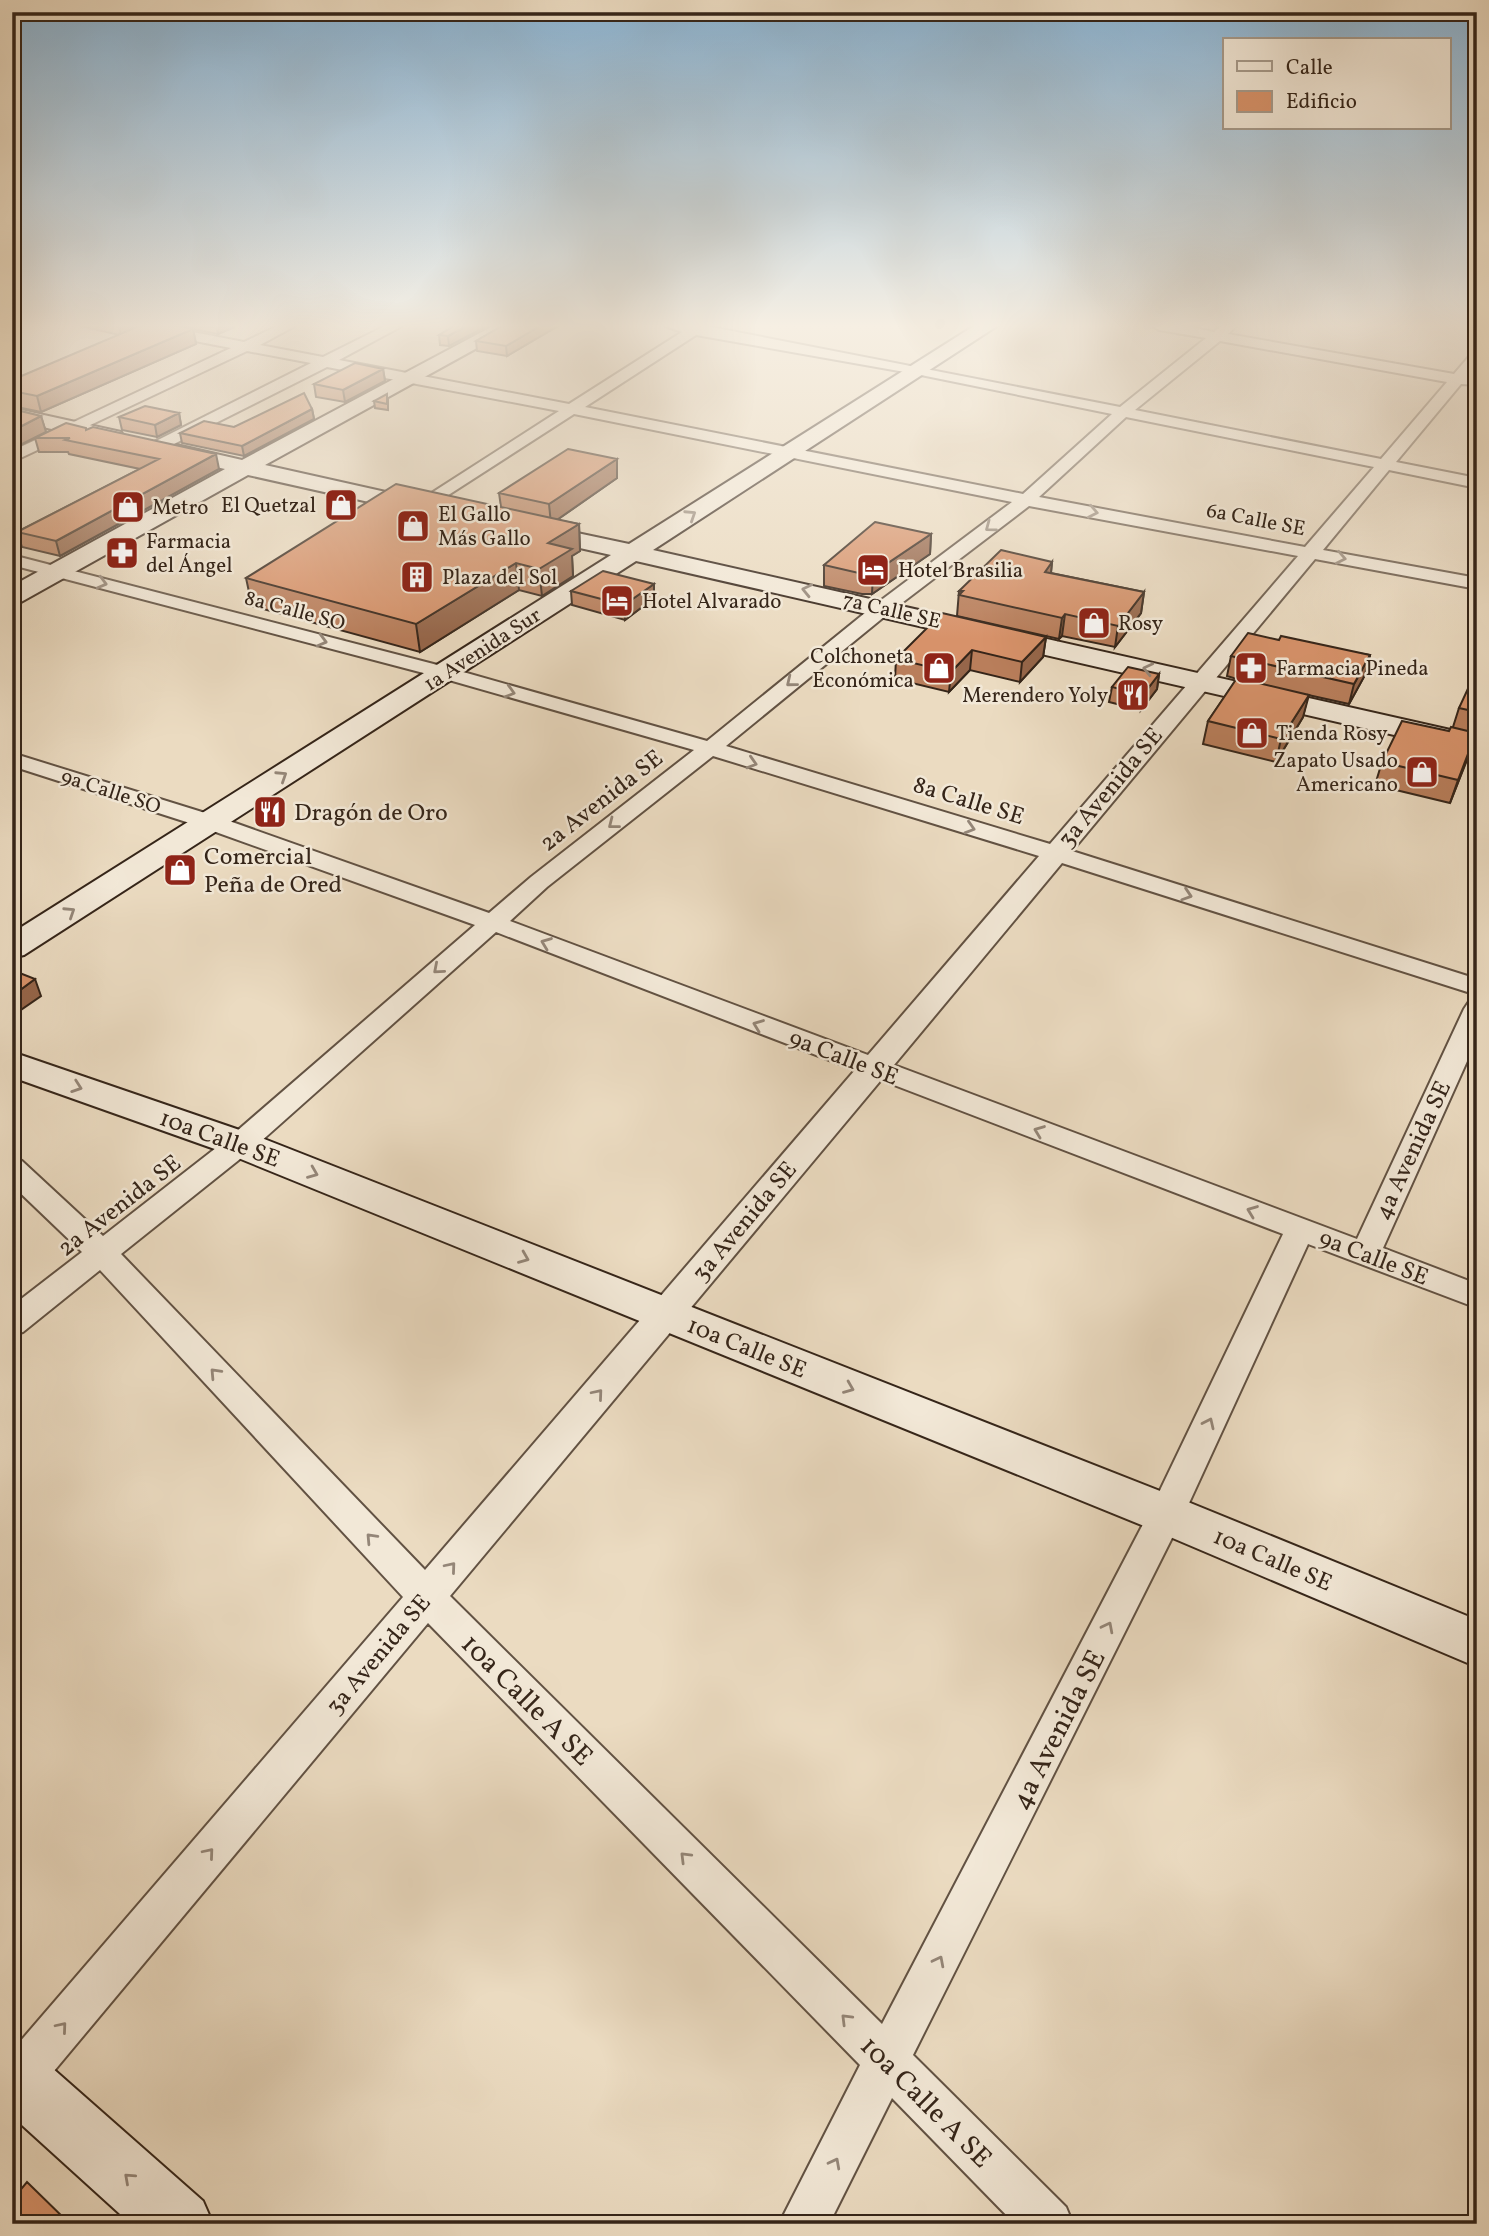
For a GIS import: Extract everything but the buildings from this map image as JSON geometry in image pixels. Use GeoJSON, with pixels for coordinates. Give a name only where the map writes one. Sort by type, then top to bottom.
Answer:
{"type":"FeatureCollection","features":[{"type":"Feature","properties":{"kind":"street"},"geometry":{"type":"LineString","coordinates":[[12,457],[69,430]]}},
{"type":"Feature","properties":{"kind":"street"},"geometry":{"type":"LineString","coordinates":[[84,430],[449,512]]}},
{"type":"Feature","properties":{"kind":"street"},"geometry":{"type":"LineString","coordinates":[[156,447],[189,430]]}},
{"type":"Feature","properties":{"kind":"street"},"geometry":{"type":"LineString","coordinates":[[12,597],[313,430]]}},
{"type":"Feature","properties":{"kind":"street"},"geometry":{"type":"LineString","coordinates":[[422,507],[540,430]]}},
{"type":"Feature","properties":{"kind":"street","name":"6a Calle SE"},"geometry":{"type":"LineString","coordinates":[[679,430],[1026,500],[1477,584]]}},
{"type":"Feature","properties":{"kind":"street","name":"1a Avenida Sur"},"geometry":{"type":"LineString","coordinates":[[12,948],[821,430]]}},
{"type":"Feature","properties":{"kind":"street","name":"2a Avenida SE"},"geometry":{"type":"LineString","coordinates":[[12,1323],[240,1144],[491,922],[883,608],[1026,500],[1103,430]]}},
{"type":"Feature","properties":{"kind":"street"},"geometry":{"type":"LineString","coordinates":[[1215,430],[1477,483]]}},
{"type":"Feature","properties":{"kind":"street","name":"3a Avenida SE"},"geometry":{"type":"LineString","coordinates":[[14,2080],[1200,681],[1385,464],[1418,430]]}},
{"type":"Feature","properties":{"kind":"street","name":"7a Calle SE"},"geometry":{"type":"LineString","coordinates":[[515,527],[883,608],[1477,745]]}},
{"type":"Feature","properties":{"kind":"street","name":"8a Calle SO"},"geometry":{"type":"LineString","coordinates":[[12,560],[444,673]]}},
{"type":"Feature","properties":{"kind":"street","name":"8a Calle SE"},"geometry":{"type":"LineString","coordinates":[[444,673],[1054,853],[1477,987]]}},
{"type":"Feature","properties":{"kind":"street","name":"9a Calle SO"},"geometry":{"type":"LineString","coordinates":[[12,759],[210,822]]}},
{"type":"Feature","properties":{"kind":"street","name":"9a Calle SE"},"geometry":{"type":"LineString","coordinates":[[210,822],[491,922],[1477,1296]]}},
{"type":"Feature","properties":{"kind":"street","name":"4a Avenida SE"},"geometry":{"type":"LineString","coordinates":[[1365,1254],[1477,1009]]}},
{"type":"Feature","properties":{"kind":"street","name":"10a Calle SE"},"geometry":{"type":"LineString","coordinates":[[12,1064],[240,1144],[1166,1514],[1477,1644]]}},
{"type":"Feature","properties":{"kind":"street","name":"10a Calle A SE"},"geometry":{"type":"LineString","coordinates":[[12,1168],[102,1253],[426,1596],[1049,2224]]}},
{"type":"Feature","properties":{"kind":"street","name":"4a Avenida SE"},"geometry":{"type":"LineString","coordinates":[[803,2224],[1166,1514],[1300,1229]]}},
{"type":"Feature","properties":{"kind":"street"},"geometry":{"type":"LineString","coordinates":[[14,2080],[180,2224]]}},
{"type":"Feature","properties":{"kind":"place","name":"El Quetzal"},"geometry":{"type":"Point","coordinates":[341,505]}},
{"type":"Feature","properties":{"kind":"place","name":"Metro"},"geometry":{"type":"Point","coordinates":[128,507]}},
{"type":"Feature","properties":{"kind":"place","name":"El Gallo Más Gallo"},"geometry":{"type":"Point","coordinates":[413,526]}},
{"type":"Feature","properties":{"kind":"place","name":"Farmacia del Ángel"},"geometry":{"type":"Point","coordinates":[122,553]}},
{"type":"Feature","properties":{"kind":"place","name":"Hotel Brasilia"},"geometry":{"type":"Point","coordinates":[873,570]}},
{"type":"Feature","properties":{"kind":"place","name":"Plaza del Sol"},"geometry":{"type":"Point","coordinates":[417,577]}},
{"type":"Feature","properties":{"kind":"place","name":"Hotel Alvarado"},"geometry":{"type":"Point","coordinates":[617,601]}},
{"type":"Feature","properties":{"kind":"place","name":"Rosy"},"geometry":{"type":"Point","coordinates":[1094,623]}},
{"type":"Feature","properties":{"kind":"place","name":"Colchoneta Económica"},"geometry":{"type":"Point","coordinates":[939,668]}},
{"type":"Feature","properties":{"kind":"place","name":"Farmacia Pineda"},"geometry":{"type":"Point","coordinates":[1251,668]}},
{"type":"Feature","properties":{"kind":"place","name":"Merendero Yoly"},"geometry":{"type":"Point","coordinates":[1133,695]}},
{"type":"Feature","properties":{"kind":"place","name":"Tienda Rosy"},"geometry":{"type":"Point","coordinates":[1252,733]}},
{"type":"Feature","properties":{"kind":"place","name":"Zapato Usado Americano"},"geometry":{"type":"Point","coordinates":[1422,772]}},
{"type":"Feature","properties":{"kind":"place","name":"Dragón de Oro"},"geometry":{"type":"Point","coordinates":[270,812]}},
{"type":"Feature","properties":{"kind":"place","name":"Comercial Peña de Ored"},"geometry":{"type":"Point","coordinates":[180,870]}}]}
